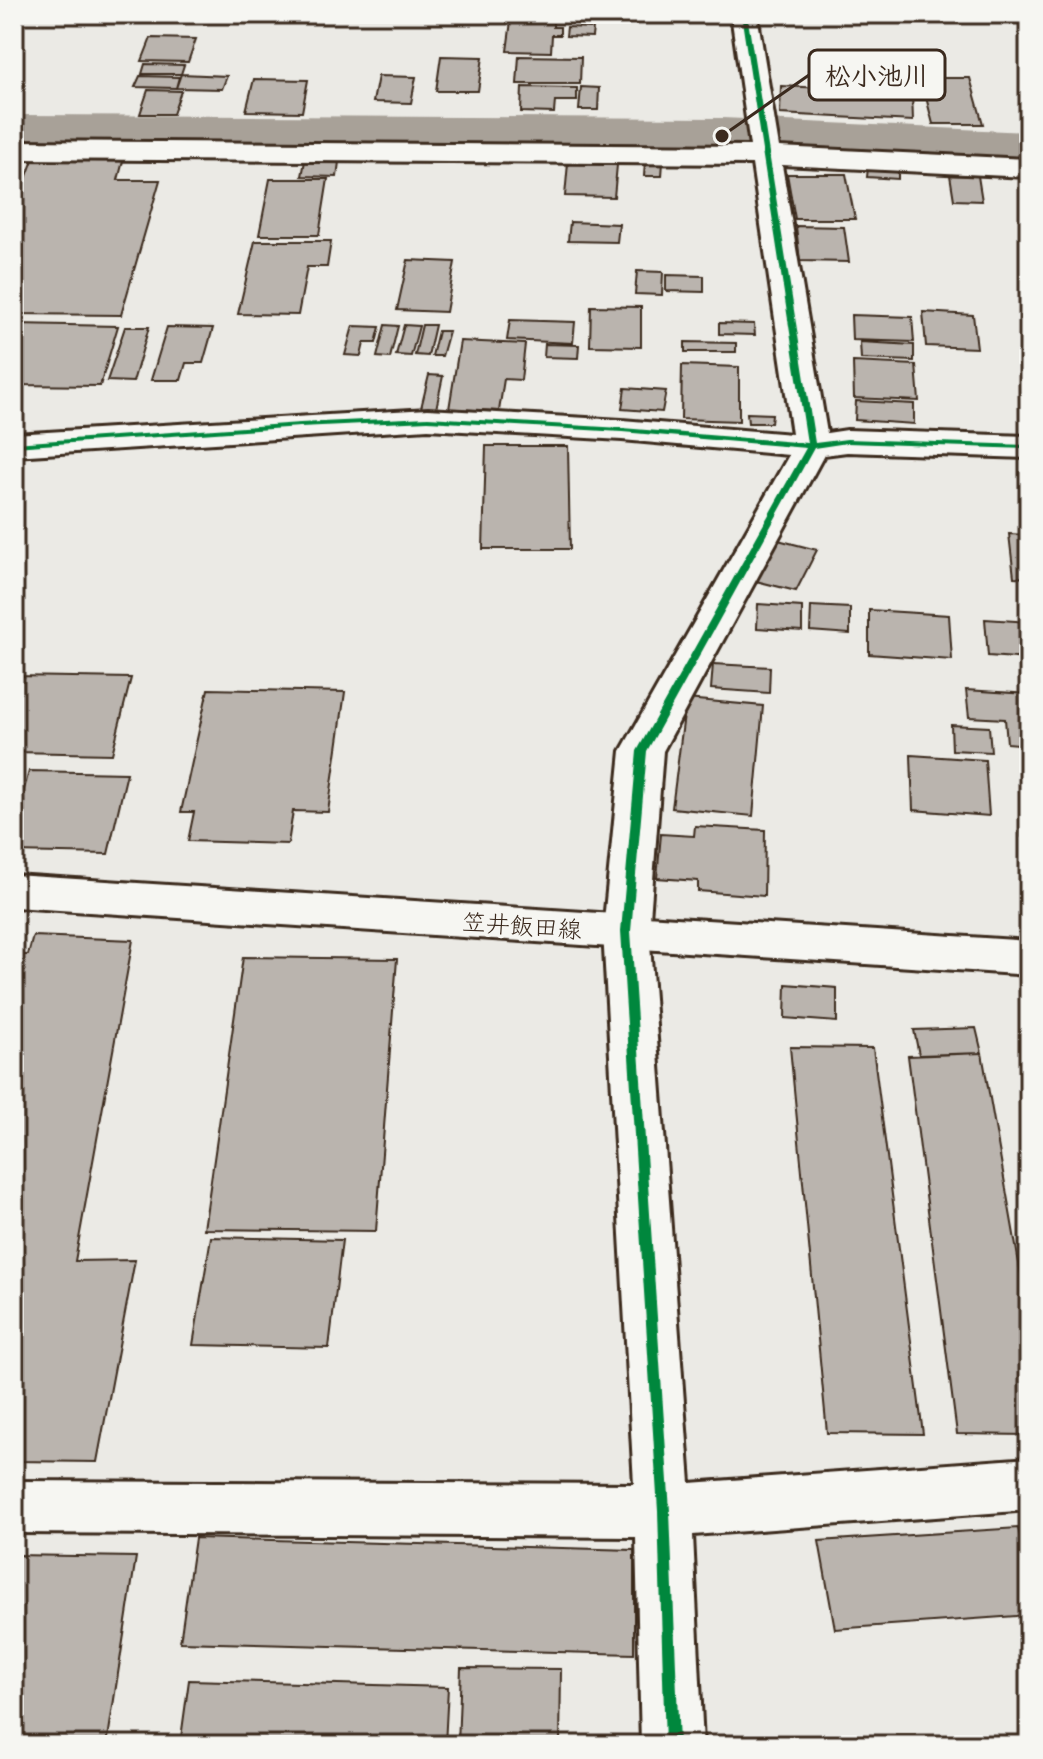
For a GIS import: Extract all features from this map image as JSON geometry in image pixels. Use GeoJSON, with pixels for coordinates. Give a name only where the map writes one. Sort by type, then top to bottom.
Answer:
{"type":"FeatureCollection","features":[{"type":"Feature","properties":{"kind":"street"},"geometry":{"type":"LineString","coordinates":[[672,1745],[664,1511],[626,931],[642,751],[811,446],[744,14]]}},
{"type":"Feature","properties":{"kind":"street"},"geometry":{"type":"LineString","coordinates":[[14,150],[765,145],[1029,168]]}},
{"type":"Feature","properties":{"kind":"street"},"geometry":{"type":"LineString","coordinates":[[14,445],[428,419],[622,430],[811,446],[847,441],[1029,447]]}},
{"type":"Feature","properties":{"kind":"street","name":"笠井飯田線"},"geometry":{"type":"LineString","coordinates":[[14,891],[1029,958]]}},
{"type":"Feature","properties":{"kind":"street"},"geometry":{"type":"LineString","coordinates":[[14,1507],[664,1511],[1029,1484]]}},
{"type":"Feature","properties":{"kind":"building"},"geometry":{"type":"Polygon","coordinates":[[[511,21],[553,22],[553,27],[560,27],[560,35],[552,35],[551,52],[507,51],[511,21]]]}},
{"type":"Feature","properties":{"kind":"building"},"geometry":{"type":"Polygon","coordinates":[[[567,27],[593,28],[592,37],[566,36],[567,27]]]}},
{"type":"Feature","properties":{"kind":"building"},"geometry":{"type":"Polygon","coordinates":[[[151,38],[196,39],[188,62],[142,61],[151,38]]]}},
{"type":"Feature","properties":{"kind":"building"},"geometry":{"type":"Polygon","coordinates":[[[441,56],[483,57],[478,91],[436,91],[441,56]]]}},
{"type":"Feature","properties":{"kind":"building"},"geometry":{"type":"Polygon","coordinates":[[[519,56],[581,57],[580,84],[517,84],[519,56]]]}},
{"type":"Feature","properties":{"kind":"building"},"geometry":{"type":"Polygon","coordinates":[[[145,64],[184,65],[181,74],[142,74],[145,64]]]}},
{"type":"Feature","properties":{"kind":"building"},"geometry":{"type":"Polygon","coordinates":[[[181,74],[227,76],[222,89],[176,88],[181,74]]]}},
{"type":"Feature","properties":{"kind":"building"},"geometry":{"type":"Polygon","coordinates":[[[140,76],[179,77],[176,88],[135,87],[140,76]]]}},
{"type":"Feature","properties":{"kind":"building"},"geometry":{"type":"Polygon","coordinates":[[[378,76],[416,77],[411,103],[373,102],[378,76]]]}},
{"type":"Feature","properties":{"kind":"building"},"geometry":{"type":"Polygon","coordinates":[[[921,78],[970,78],[983,124],[933,124],[921,78]]]}},
{"type":"Feature","properties":{"kind":"building"},"geometry":{"type":"Polygon","coordinates":[[[254,79],[308,80],[302,112],[246,111],[254,79]]]}},
{"type":"Feature","properties":{"kind":"building"},"geometry":{"type":"Polygon","coordinates":[[[781,86],[912,92],[913,121],[780,114],[781,86]]]}},
{"type":"Feature","properties":{"kind":"building"},"geometry":{"type":"Polygon","coordinates":[[[522,87],[577,88],[577,101],[555,101],[554,113],[521,112],[522,87]]]}},
{"type":"Feature","properties":{"kind":"building"},"geometry":{"type":"Polygon","coordinates":[[[581,87],[599,88],[598,110],[579,110],[581,87]]]}},
{"type":"Feature","properties":{"kind":"building"},"geometry":{"type":"Polygon","coordinates":[[[148,90],[181,91],[173,114],[140,114],[148,90]]]}},
{"type":"Feature","properties":{"kind":"building"},"geometry":{"type":"Polygon","coordinates":[[[33,160],[123,161],[118,180],[160,180],[121,315],[14,314],[14,210],[33,160]]]}},
{"type":"Feature","properties":{"kind":"building"},"geometry":{"type":"Polygon","coordinates":[[[305,161],[339,162],[337,177],[302,176],[305,161]]]}},
{"type":"Feature","properties":{"kind":"building"},"geometry":{"type":"Polygon","coordinates":[[[645,162],[663,162],[662,176],[644,176],[645,162]]]}},
{"type":"Feature","properties":{"kind":"building"},"geometry":{"type":"Polygon","coordinates":[[[568,163],[617,165],[614,197],[565,196],[568,163]]]}},
{"type":"Feature","properties":{"kind":"building"},"geometry":{"type":"Polygon","coordinates":[[[868,168],[898,170],[898,179],[867,177],[868,168]]]}},
{"type":"Feature","properties":{"kind":"building"},"geometry":{"type":"Polygon","coordinates":[[[787,174],[846,174],[855,219],[795,219],[787,174]]]}},
{"type":"Feature","properties":{"kind":"building"},"geometry":{"type":"Polygon","coordinates":[[[950,175],[978,176],[982,201],[954,200],[950,175]]]}},
{"type":"Feature","properties":{"kind":"building"},"geometry":{"type":"Polygon","coordinates":[[[270,179],[328,179],[319,235],[259,235],[270,179]]]}},
{"type":"Feature","properties":{"kind":"building"},"geometry":{"type":"Polygon","coordinates":[[[570,222],[619,224],[617,242],[568,241],[570,222]]]}},
{"type":"Feature","properties":{"kind":"building"},"geometry":{"type":"Polygon","coordinates":[[[796,226],[844,227],[849,262],[800,261],[796,226]]]}},
{"type":"Feature","properties":{"kind":"building"},"geometry":{"type":"Polygon","coordinates":[[[255,241],[331,241],[327,267],[307,267],[298,315],[238,314],[255,241]]]}},
{"type":"Feature","properties":{"kind":"building"},"geometry":{"type":"Polygon","coordinates":[[[408,260],[455,262],[446,312],[397,310],[408,260]]]}},
{"type":"Feature","properties":{"kind":"building"},"geometry":{"type":"Polygon","coordinates":[[[637,271],[663,272],[662,295],[635,294],[637,271]]]}},
{"type":"Feature","properties":{"kind":"building"},"geometry":{"type":"Polygon","coordinates":[[[666,275],[704,276],[704,292],[666,291],[666,275]]]}},
{"type":"Feature","properties":{"kind":"building"},"geometry":{"type":"Polygon","coordinates":[[[591,306],[641,307],[641,347],[590,346],[591,306]]]}},
{"type":"Feature","properties":{"kind":"building"},"geometry":{"type":"Polygon","coordinates":[[[923,312],[973,315],[977,348],[926,346],[923,312]]]}},
{"type":"Feature","properties":{"kind":"building"},"geometry":{"type":"Polygon","coordinates":[[[851,315],[912,317],[914,342],[852,340],[851,315]]]}},
{"type":"Feature","properties":{"kind":"building"},"geometry":{"type":"Polygon","coordinates":[[[510,320],[575,322],[573,343],[507,340],[510,320]]]}},
{"type":"Feature","properties":{"kind":"building"},"geometry":{"type":"Polygon","coordinates":[[[719,323],[754,324],[755,335],[719,334],[719,323]]]}},
{"type":"Feature","properties":{"kind":"building"},"geometry":{"type":"Polygon","coordinates":[[[16,324],[118,326],[100,386],[14,385],[16,324]]]}},
{"type":"Feature","properties":{"kind":"building"},"geometry":{"type":"Polygon","coordinates":[[[385,325],[398,326],[390,358],[377,357],[385,325]]]}},
{"type":"Feature","properties":{"kind":"building"},"geometry":{"type":"Polygon","coordinates":[[[404,325],[419,326],[411,356],[396,355],[404,325]]]}},
{"type":"Feature","properties":{"kind":"building"},"geometry":{"type":"Polygon","coordinates":[[[422,325],[435,325],[428,356],[415,355],[422,325]]]}},
{"type":"Feature","properties":{"kind":"building"},"geometry":{"type":"Polygon","coordinates":[[[353,326],[380,327],[376,343],[364,343],[361,356],[345,355],[353,326]]]}},
{"type":"Feature","properties":{"kind":"building"},"geometry":{"type":"Polygon","coordinates":[[[125,327],[149,327],[133,382],[107,381],[125,327]]]}},
{"type":"Feature","properties":{"kind":"building"},"geometry":{"type":"Polygon","coordinates":[[[167,327],[213,328],[203,363],[186,363],[181,380],[151,380],[167,327]]]}},
{"type":"Feature","properties":{"kind":"building"},"geometry":{"type":"Polygon","coordinates":[[[438,331],[449,331],[442,356],[432,356],[438,331]]]}},
{"type":"Feature","properties":{"kind":"building"},"geometry":{"type":"Polygon","coordinates":[[[460,341],[525,344],[521,380],[504,379],[499,411],[449,409],[460,341]]]}},
{"type":"Feature","properties":{"kind":"building"},"geometry":{"type":"Polygon","coordinates":[[[685,342],[736,343],[736,352],[685,352],[685,342]]]}},
{"type":"Feature","properties":{"kind":"building"},"geometry":{"type":"Polygon","coordinates":[[[860,342],[914,345],[914,361],[861,359],[860,342]]]}},
{"type":"Feature","properties":{"kind":"building"},"geometry":{"type":"Polygon","coordinates":[[[545,344],[579,345],[578,358],[544,357],[545,344]]]}},
{"type":"Feature","properties":{"kind":"building"},"geometry":{"type":"Polygon","coordinates":[[[853,362],[916,365],[919,401],[854,398],[853,362]]]}},
{"type":"Feature","properties":{"kind":"building"},"geometry":{"type":"Polygon","coordinates":[[[682,365],[739,367],[739,421],[681,419],[682,365]]]}},
{"type":"Feature","properties":{"kind":"building"},"geometry":{"type":"Polygon","coordinates":[[[429,375],[443,376],[436,409],[421,408],[429,375]]]}},
{"type":"Feature","properties":{"kind":"building"},"geometry":{"type":"Polygon","coordinates":[[[625,388],[666,391],[662,412],[622,409],[625,388]]]}},
{"type":"Feature","properties":{"kind":"building"},"geometry":{"type":"Polygon","coordinates":[[[856,401],[914,404],[914,424],[855,420],[856,401]]]}},
{"type":"Feature","properties":{"kind":"building"},"geometry":{"type":"Polygon","coordinates":[[[747,413],[772,414],[771,423],[748,423],[747,413]]]}},
{"type":"Feature","properties":{"kind":"building"},"geometry":{"type":"Polygon","coordinates":[[[486,446],[568,446],[570,549],[483,549],[486,446]]]}},
{"type":"Feature","properties":{"kind":"building"},"geometry":{"type":"Polygon","coordinates":[[[1009,534],[1029,535],[1029,578],[1014,577],[1009,534]]]}},
{"type":"Feature","properties":{"kind":"building"},"geometry":{"type":"Polygon","coordinates":[[[778,540],[817,550],[796,591],[756,581],[778,540]]]}},
{"type":"Feature","properties":{"kind":"building"},"geometry":{"type":"Polygon","coordinates":[[[758,604],[802,607],[802,631],[757,628],[758,604]]]}},
{"type":"Feature","properties":{"kind":"building"},"geometry":{"type":"Polygon","coordinates":[[[811,606],[850,608],[850,634],[810,631],[811,606]]]}},
{"type":"Feature","properties":{"kind":"building"},"geometry":{"type":"Polygon","coordinates":[[[869,610],[949,615],[952,660],[869,654],[869,610]]]}},
{"type":"Feature","properties":{"kind":"building"},"geometry":{"type":"Polygon","coordinates":[[[985,619],[1029,622],[1029,659],[988,656],[985,619]]]}},
{"type":"Feature","properties":{"kind":"building"},"geometry":{"type":"Polygon","coordinates":[[[713,664],[770,667],[769,693],[711,689],[713,664]]]}},
{"type":"Feature","properties":{"kind":"building"},"geometry":{"type":"Polygon","coordinates":[[[14,676],[131,678],[112,754],[14,752],[14,676]]]}},
{"type":"Feature","properties":{"kind":"building"},"geometry":{"type":"Polygon","coordinates":[[[208,689],[345,692],[328,812],[293,811],[288,844],[188,841],[194,812],[181,812],[208,689]]]}},
{"type":"Feature","properties":{"kind":"building"},"geometry":{"type":"Polygon","coordinates":[[[966,690],[1029,694],[1029,745],[1007,743],[1005,719],[969,717],[966,690]]]}},
{"type":"Feature","properties":{"kind":"building"},"geometry":{"type":"Polygon","coordinates":[[[686,699],[763,706],[753,816],[672,808],[686,699]]]}},
{"type":"Feature","properties":{"kind":"building"},"geometry":{"type":"Polygon","coordinates":[[[951,725],[989,727],[991,752],[952,750],[951,725]]]}},
{"type":"Feature","properties":{"kind":"building"},"geometry":{"type":"Polygon","coordinates":[[[911,755],[985,760],[989,816],[913,810],[911,755]]]}},
{"type":"Feature","properties":{"kind":"building"},"geometry":{"type":"Polygon","coordinates":[[[29,771],[127,773],[108,854],[14,852],[14,826],[29,771]]]}},
{"type":"Feature","properties":{"kind":"building"},"geometry":{"type":"Polygon","coordinates":[[[1020,785],[1029,786],[1029,837],[1022,837],[1020,785]]]}},
{"type":"Feature","properties":{"kind":"building"},"geometry":{"type":"Polygon","coordinates":[[[695,826],[765,830],[764,896],[698,891],[698,881],[657,878],[661,834],[694,836],[695,826]]]}},
{"type":"Feature","properties":{"kind":"building"},"geometry":{"type":"Polygon","coordinates":[[[33,936],[133,940],[75,1261],[135,1260],[97,1462],[14,1461],[14,955],[28,955],[33,936]]]}},
{"type":"Feature","properties":{"kind":"building"},"geometry":{"type":"Polygon","coordinates":[[[243,957],[397,959],[376,1231],[204,1229],[243,957]]]}},
{"type":"Feature","properties":{"kind":"building"},"geometry":{"type":"Polygon","coordinates":[[[786,984],[837,988],[837,1022],[785,1018],[786,984]]]}},
{"type":"Feature","properties":{"kind":"building"},"geometry":{"type":"Polygon","coordinates":[[[976,1028],[982,1053],[919,1055],[914,1030],[976,1028]]]}},
{"type":"Feature","properties":{"kind":"building"},"geometry":{"type":"Polygon","coordinates":[[[790,1047],[873,1048],[923,1434],[827,1433],[790,1047]]]}},
{"type":"Feature","properties":{"kind":"building"},"geometry":{"type":"Polygon","coordinates":[[[982,1053],[1029,1320],[1029,1435],[957,1434],[908,1056],[982,1053]]]}},
{"type":"Feature","properties":{"kind":"building"},"geometry":{"type":"Polygon","coordinates":[[[211,1237],[342,1240],[329,1348],[193,1345],[211,1237]]]}},
{"type":"Feature","properties":{"kind":"building"},"geometry":{"type":"Polygon","coordinates":[[[1018,1528],[1029,1571],[1029,1615],[835,1629],[819,1541],[1018,1528]]]}},
{"type":"Feature","properties":{"kind":"building"},"geometry":{"type":"Polygon","coordinates":[[[195,1538],[634,1550],[634,1654],[180,1642],[195,1538]]]}},
{"type":"Feature","properties":{"kind":"building"},"geometry":{"type":"Polygon","coordinates":[[[14,1555],[136,1557],[107,1745],[14,1745],[14,1555]]]}},
{"type":"Feature","properties":{"kind":"building"},"geometry":{"type":"Polygon","coordinates":[[[461,1668],[561,1669],[560,1745],[458,1745],[461,1668]]]}},
{"type":"Feature","properties":{"kind":"building"},"geometry":{"type":"Polygon","coordinates":[[[189,1680],[448,1687],[445,1745],[180,1745],[189,1680]]]}},
{"type":"Feature","properties":{"kind":"waterway"},"geometry":{"type":"LineString","coordinates":[[14,133],[722,136],[1029,150]]}},
{"type":"Feature","properties":{"kind":"cycle path"},"geometry":{"type":"LineString","coordinates":[[672,1745],[664,1511],[626,931],[642,751],[811,446],[744,14]]}},
{"type":"Feature","properties":{"kind":"cycle path"},"geometry":{"type":"LineString","coordinates":[[14,445],[428,419],[622,430],[811,446],[847,441],[1029,447]]}},
{"type":"Feature","properties":{"kind":"place","name":"松小池川"},"geometry":{"type":"Point","coordinates":[722,136]}}]}
